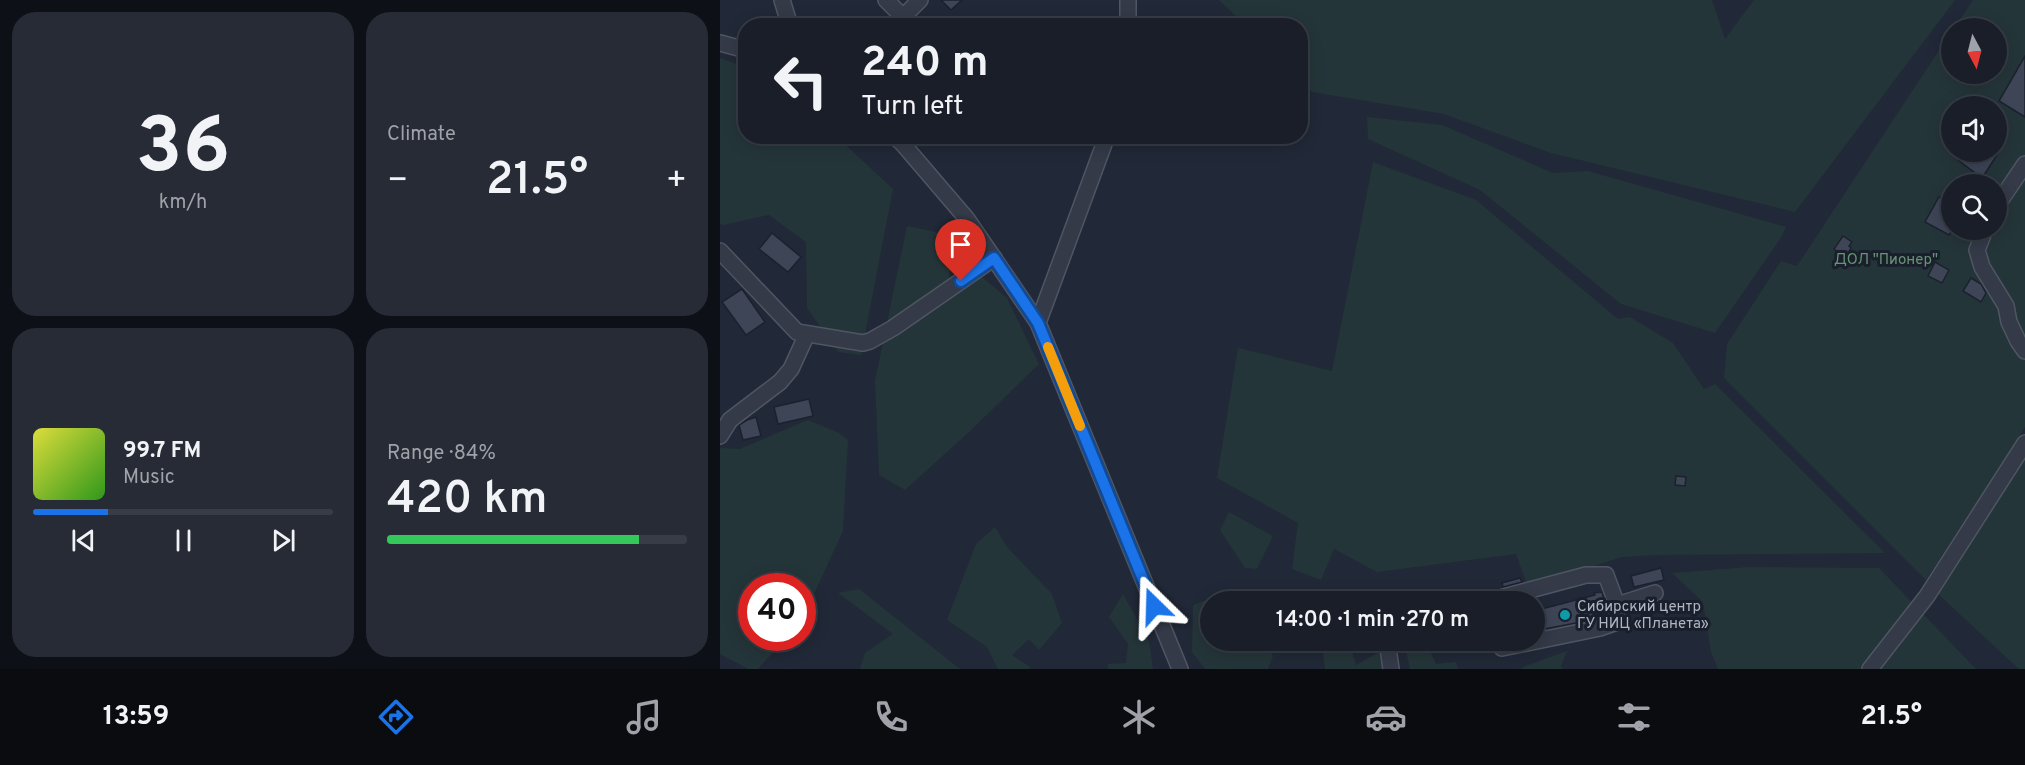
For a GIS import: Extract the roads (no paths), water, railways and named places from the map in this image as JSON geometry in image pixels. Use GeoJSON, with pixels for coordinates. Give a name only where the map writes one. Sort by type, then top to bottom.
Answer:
{"type":"FeatureCollection","features":[{"type":"Feature","properties":{"kind":"street"},"geometry":{"type":"LineString","coordinates":[[782,0],[788,18]]}},
{"type":"Feature","properties":{"kind":"street"},"geometry":{"type":"LineString","coordinates":[[886,0],[901,18]]}},
{"type":"Feature","properties":{"kind":"street"},"geometry":{"type":"LineString","coordinates":[[905,18],[920,0]]}},
{"type":"Feature","properties":{"kind":"street"},"geometry":{"type":"LineString","coordinates":[[1128,0],[1128,18]]}},
{"type":"Feature","properties":{"kind":"street"},"geometry":{"type":"LineString","coordinates":[[720,43],[738,48]]}},
{"type":"Feature","properties":{"kind":"street"},"geometry":{"type":"LineString","coordinates":[[904,144],[967,219],[1038,323],[1180,669]]}},
{"type":"Feature","properties":{"kind":"street"},"geometry":{"type":"LineString","coordinates":[[1038,323],[1104,144]]}},
{"type":"Feature","properties":{"kind":"street"},"geometry":{"type":"LineString","coordinates":[[2007,191],[2025,164]]}},
{"type":"Feature","properties":{"kind":"street"},"geometry":{"type":"LineString","coordinates":[[1980,240],[1977,249],[1982,267],[2006,306],[2009,322],[2025,351]]}},
{"type":"Feature","properties":{"kind":"street"},"geometry":{"type":"LineString","coordinates":[[720,251],[797,332],[863,343],[870,341],[994,258]]}},
{"type":"Feature","properties":{"kind":"street"},"geometry":{"type":"LineString","coordinates":[[720,436],[725,422],[780,382],[791,369],[807,334]]}},
{"type":"Feature","properties":{"kind":"street"},"geometry":{"type":"LineString","coordinates":[[1870,669],[1927,596],[2025,443]]}},
{"type":"Feature","properties":{"kind":"street"},"geometry":{"type":"LineString","coordinates":[[1526,591],[1586,575],[1606,575],[1617,605],[1617,622],[1600,628],[1545,639]]}},
{"type":"Feature","properties":{"kind":"street"},"geometry":{"type":"LineString","coordinates":[[1617,605],[1655,593]]}},
{"type":"Feature","properties":{"kind":"street"},"geometry":{"type":"LineString","coordinates":[[1389,651],[1391,669]]}},
{"type":"Feature","properties":{"kind":"place","name":"Сибирский центр ГУ НИЦ «Планета»"},"geometry":{"type":"Point","coordinates":[1565,615]}},
{"type":"Feature","properties":{"kind":"park label","name":"ДОЛ \"Пионер\""},"geometry":{"type":"Point","coordinates":[1886,259]}}]}
